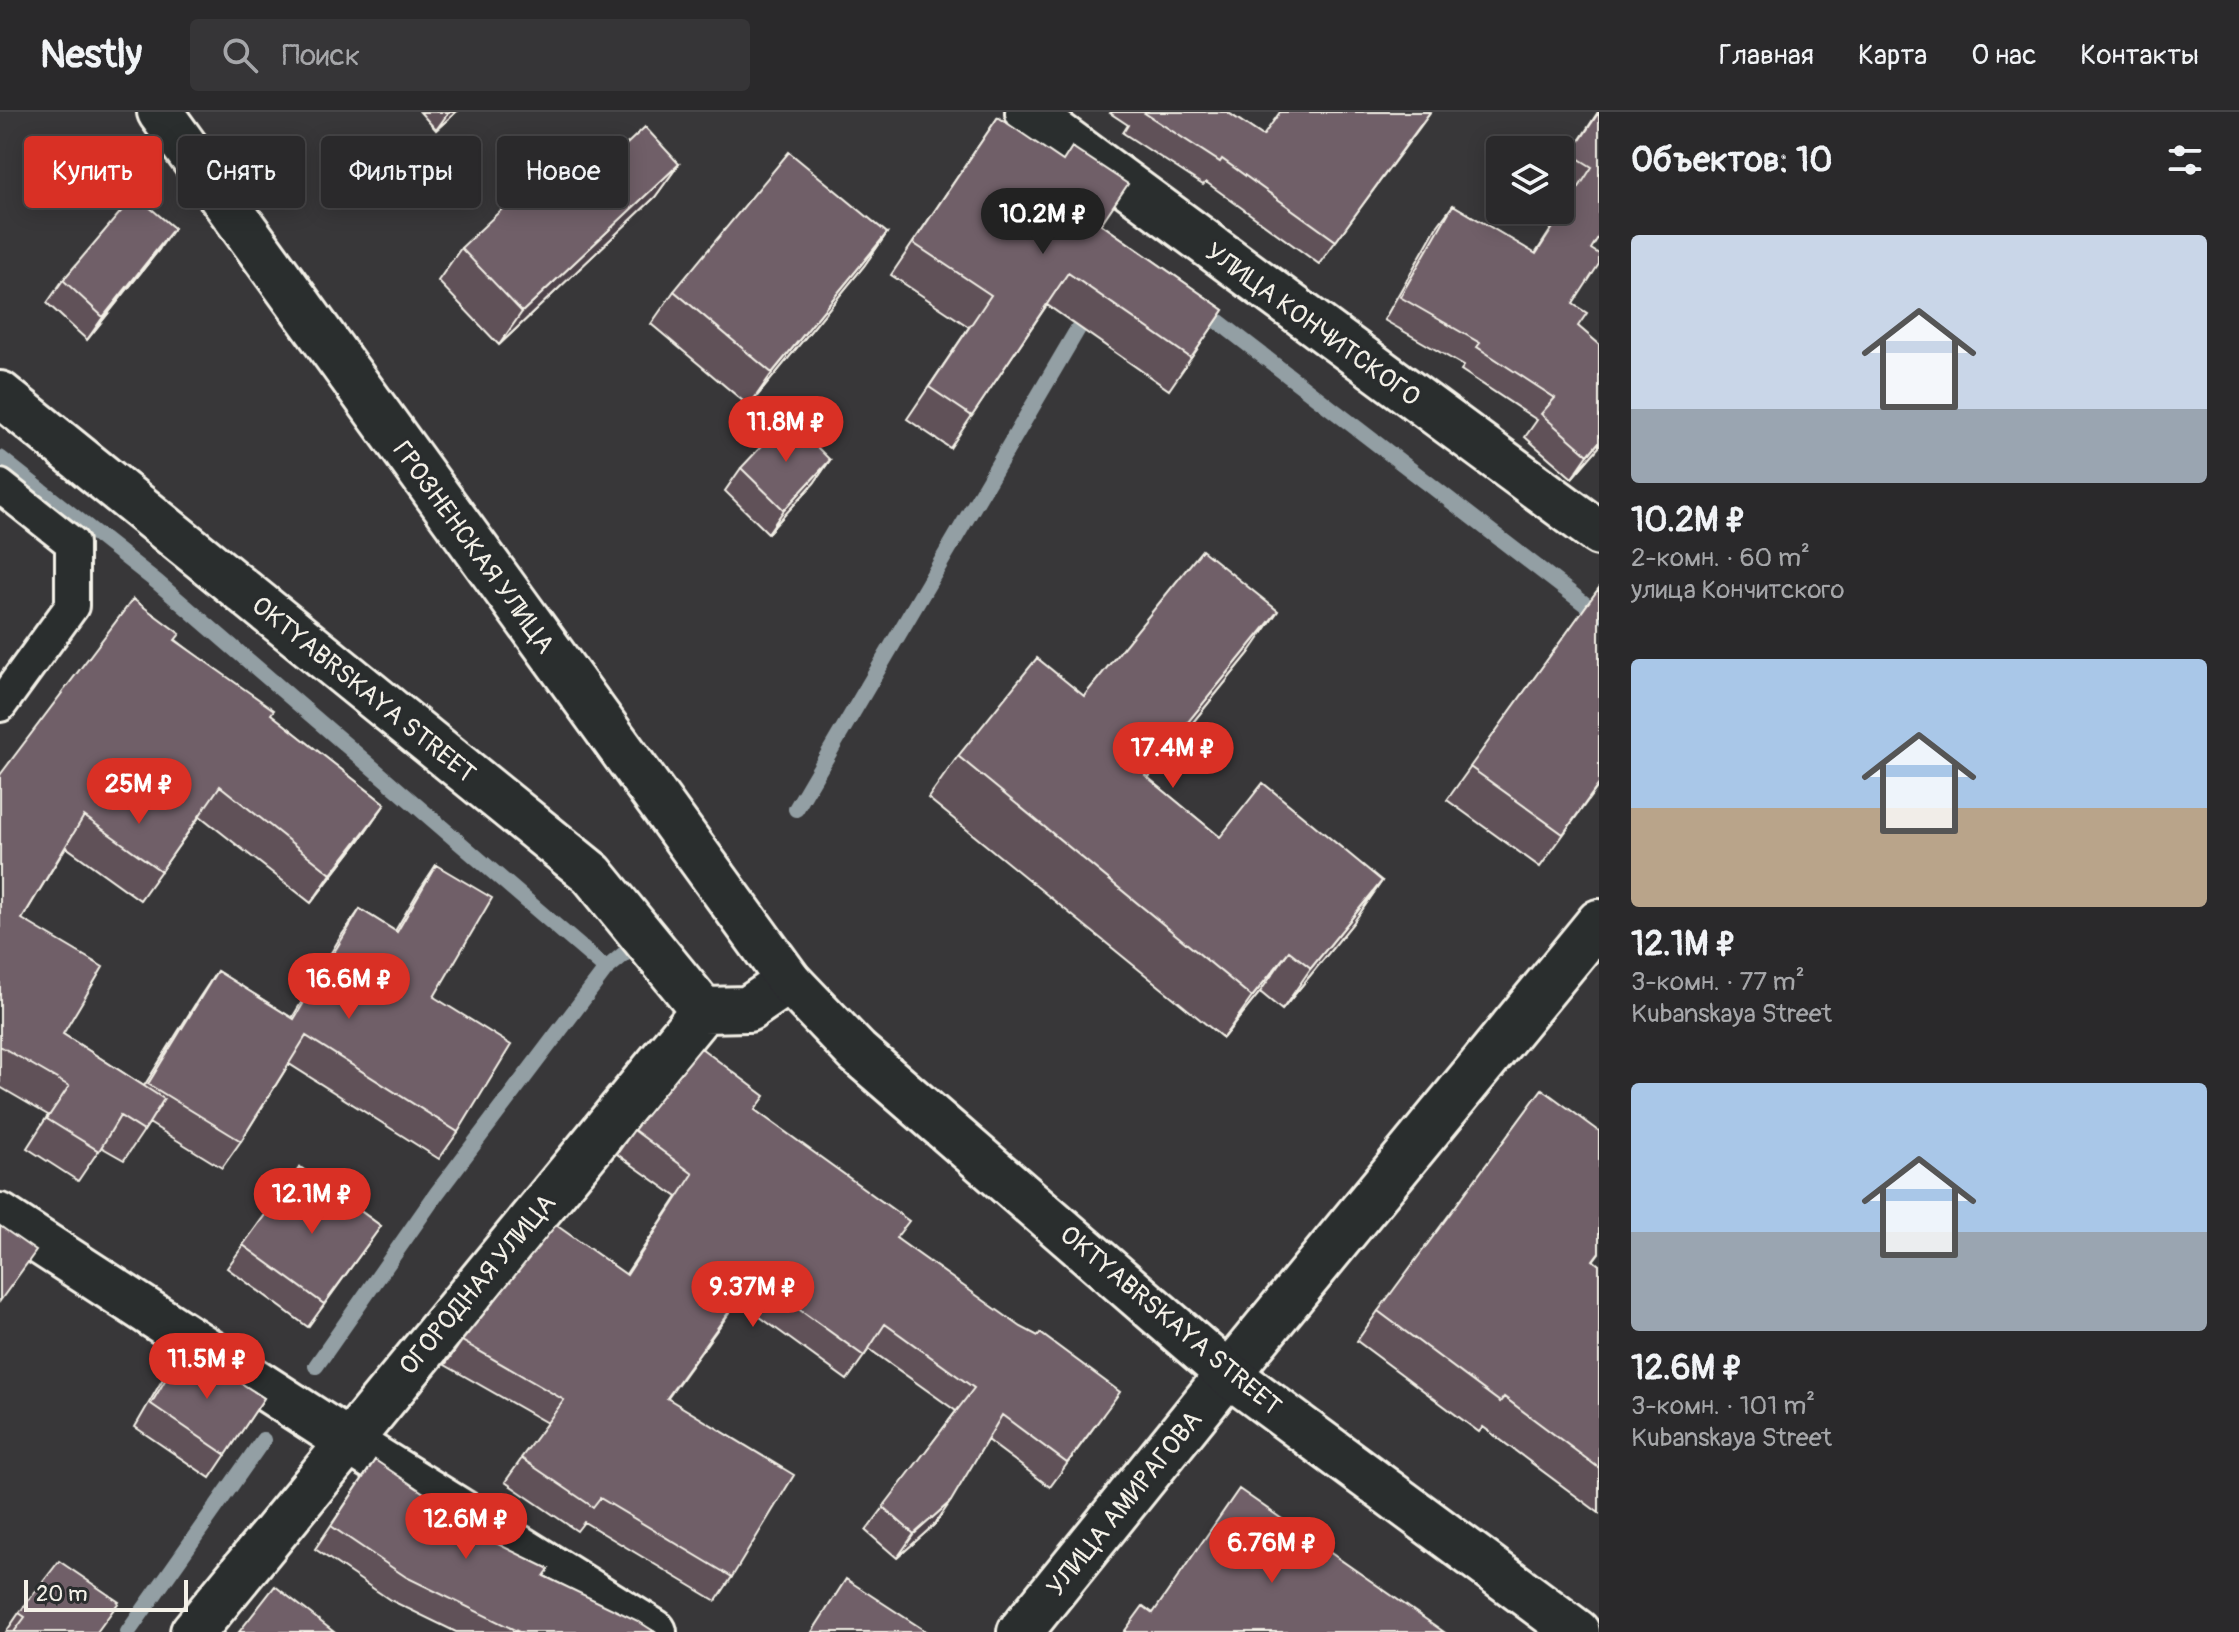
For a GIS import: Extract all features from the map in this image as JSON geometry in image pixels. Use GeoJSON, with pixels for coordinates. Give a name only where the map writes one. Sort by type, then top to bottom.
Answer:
{"type":"FeatureCollection","features":[{"type":"Feature","properties":{"kind":"street","name":"ГРОЗНЕНСКАЯ УЛИЦА"},"geometry":{"type":"LineString","coordinates":[[160,112],[789,981]]}},
{"type":"Feature","properties":{"kind":"street","name":"УЛИЦА КОНЧИТСКОГО"},"geometry":{"type":"LineString","coordinates":[[1028,112],[1599,533]]}},
{"type":"Feature","properties":{"kind":"street","name":"OKTYABRSKAYA STREET"},"geometry":{"type":"LineString","coordinates":[[0,394],[592,874],[703,1010]]}},
{"type":"Feature","properties":{"kind":"street","name":"УЛИЦА АМИРАГОВА"},"geometry":{"type":"LineString","coordinates":[[1020,1632],[1599,922]]}},
{"type":"Feature","properties":{"kind":"street"},"geometry":{"type":"LineString","coordinates":[[703,1010],[748,1009],[789,981]]}},
{"type":"Feature","properties":{"kind":"street","name":"OKTYABRSKAYA STREET"},"geometry":{"type":"LineString","coordinates":[[789,981],[857,1052],[1228,1374],[1577,1632]]}},
{"type":"Feature","properties":{"kind":"street","name":"ОГОРОДНАЯ УЛИЦА"},"geometry":{"type":"LineString","coordinates":[[193,1632],[703,1010]]}},
{"type":"Feature","properties":{"kind":"street"},"geometry":{"type":"LineString","coordinates":[[0,1216],[347,1441],[654,1632]]}},
{"type":"Feature","properties":{"kind":"lane"},"geometry":{"type":"LineString","coordinates":[[0,486],[72,543],[72,606],[0,705]]}},
{"type":"Feature","properties":{"kind":"building"},"geometry":{"type":"Polygon","coordinates":[[[1143,112],[1227,112],[1263,136],[1280,112],[1430,112],[1336,241],[1222,159],[1220,162],[1143,112]]]}},
{"type":"Feature","properties":{"kind":"building"},"geometry":{"type":"Polygon","coordinates":[[[1599,112],[1599,236],[1591,249],[1599,254],[1599,264],[1573,304],[1587,313],[1578,326],[1599,344],[1599,442],[1588,455],[1541,414],[1555,398],[1477,347],[1480,343],[1400,297],[1453,205],[1536,254],[1555,224],[1574,224],[1574,195],[1592,167],[1574,156],[1574,150],[1599,112]]]}},
{"type":"Feature","properties":{"kind":"building"},"geometry":{"type":"Polygon","coordinates":[[[998,117],[1063,161],[1072,147],[1128,184],[1101,224],[1224,310],[1191,358],[1068,273],[972,416],[929,387],[991,295],[913,243],[998,117]]]}},
{"type":"Feature","properties":{"kind":"building"},"geometry":{"type":"Polygon","coordinates":[[[645,127],[679,164],[522,312],[461,248],[503,208],[628,208],[628,143],[645,127]]]}},
{"type":"Feature","properties":{"kind":"building"},"geometry":{"type":"Polygon","coordinates":[[[789,152],[887,233],[772,373],[674,291],[789,152]]]}},
{"type":"Feature","properties":{"kind":"building"},"geometry":{"type":"Polygon","coordinates":[[[124,208],[150,208],[174,228],[103,317],[63,280],[124,208]]]}},
{"type":"Feature","properties":{"kind":"building"},"geometry":{"type":"Polygon","coordinates":[[[788,418],[830,460],[784,510],[741,468],[788,418]]]}},
{"type":"Feature","properties":{"kind":"building"},"geometry":{"type":"Polygon","coordinates":[[[1202,550],[1278,611],[1145,775],[1220,837],[1263,783],[1382,881],[1311,968],[1289,951],[1252,997],[958,756],[1037,658],[1084,696],[1202,550]]]}},
{"type":"Feature","properties":{"kind":"building"},"geometry":{"type":"Polygon","coordinates":[[[1599,588],[1599,784],[1563,834],[1470,767],[1599,588]]]}},
{"type":"Feature","properties":{"kind":"building"},"geometry":{"type":"Polygon","coordinates":[[[133,599],[180,634],[175,640],[274,710],[271,714],[385,804],[331,874],[220,786],[161,871],[84,816],[22,919],[103,967],[63,1034],[164,1099],[144,1131],[120,1116],[99,1151],[47,1119],[69,1086],[0,1046],[0,775],[133,599]]]}},
{"type":"Feature","properties":{"kind":"building"},"geometry":{"type":"Polygon","coordinates":[[[436,865],[492,898],[434,997],[511,1045],[458,1132],[306,1036],[241,1141],[148,1084],[217,971],[294,1019],[360,909],[397,932],[436,865]]]}},
{"type":"Feature","properties":{"kind":"building"},"geometry":{"type":"Polygon","coordinates":[[[701,1048],[765,1096],[755,1110],[909,1221],[896,1238],[1021,1327],[1038,1336],[1040,1333],[1120,1392],[1067,1463],[1002,1415],[951,1501],[914,1534],[883,1507],[974,1388],[885,1324],[864,1356],[754,1277],[667,1398],[794,1475],[732,1577],[600,1498],[593,1507],[521,1458],[564,1400],[462,1341],[556,1225],[627,1275],[693,1174],[634,1130],[701,1048]]]}},
{"type":"Feature","properties":{"kind":"building"},"geometry":{"type":"Polygon","coordinates":[[[1542,1089],[1599,1131],[1599,1252],[1593,1260],[1599,1265],[1599,1468],[1504,1397],[1500,1402],[1378,1311],[1542,1089]]]}},
{"type":"Feature","properties":{"kind":"building"},"geometry":{"type":"Polygon","coordinates":[[[300,1167],[381,1226],[324,1304],[243,1245],[300,1167]]]}},
{"type":"Feature","properties":{"kind":"building"},"geometry":{"type":"Polygon","coordinates":[[[0,1226],[36,1251],[0,1301],[0,1226]]]}},
{"type":"Feature","properties":{"kind":"building"},"geometry":{"type":"Polygon","coordinates":[[[185,1347],[264,1398],[226,1455],[151,1404],[185,1347]]]}},
{"type":"Feature","properties":{"kind":"building"},"geometry":{"type":"Polygon","coordinates":[[[375,1460],[461,1518],[457,1524],[549,1569],[544,1576],[655,1632],[519,1632],[406,1577],[331,1526],[375,1460]]]}},
{"type":"Feature","properties":{"kind":"building"},"geometry":{"type":"Polygon","coordinates":[[[1239,1489],[1444,1632],[1124,1632],[1143,1606],[1153,1613],[1239,1489]]]}},
{"type":"Feature","properties":{"kind":"building"},"geometry":{"type":"Polygon","coordinates":[[[59,1561],[119,1602],[97,1632],[14,1632],[25,1617],[19,1613],[59,1561]]]}},
{"type":"Feature","properties":{"kind":"building"},"geometry":{"type":"Polygon","coordinates":[[[846,1579],[927,1632],[812,1632],[846,1579]]]}},
{"type":"Feature","properties":{"kind":"building"},"geometry":{"type":"Polygon","coordinates":[[[275,1586],[334,1632],[239,1632],[275,1586]]]}},
{"type":"Feature","properties":{"kind":"waterway"},"geometry":{"type":"LineString","coordinates":[[1201,308],[1599,615]]}},
{"type":"Feature","properties":{"kind":"waterway"},"geometry":{"type":"LineString","coordinates":[[796,809],[1089,310]]}},
{"type":"Feature","properties":{"kind":"waterway"},"geometry":{"type":"LineString","coordinates":[[0,458],[157,582],[606,969]]}},
{"type":"Feature","properties":{"kind":"waterway"},"geometry":{"type":"LineString","coordinates":[[316,1366],[437,1193],[606,969],[624,954]]}},
{"type":"Feature","properties":{"kind":"waterway"},"geometry":{"type":"LineString","coordinates":[[128,1632],[263,1440]]}}]}
